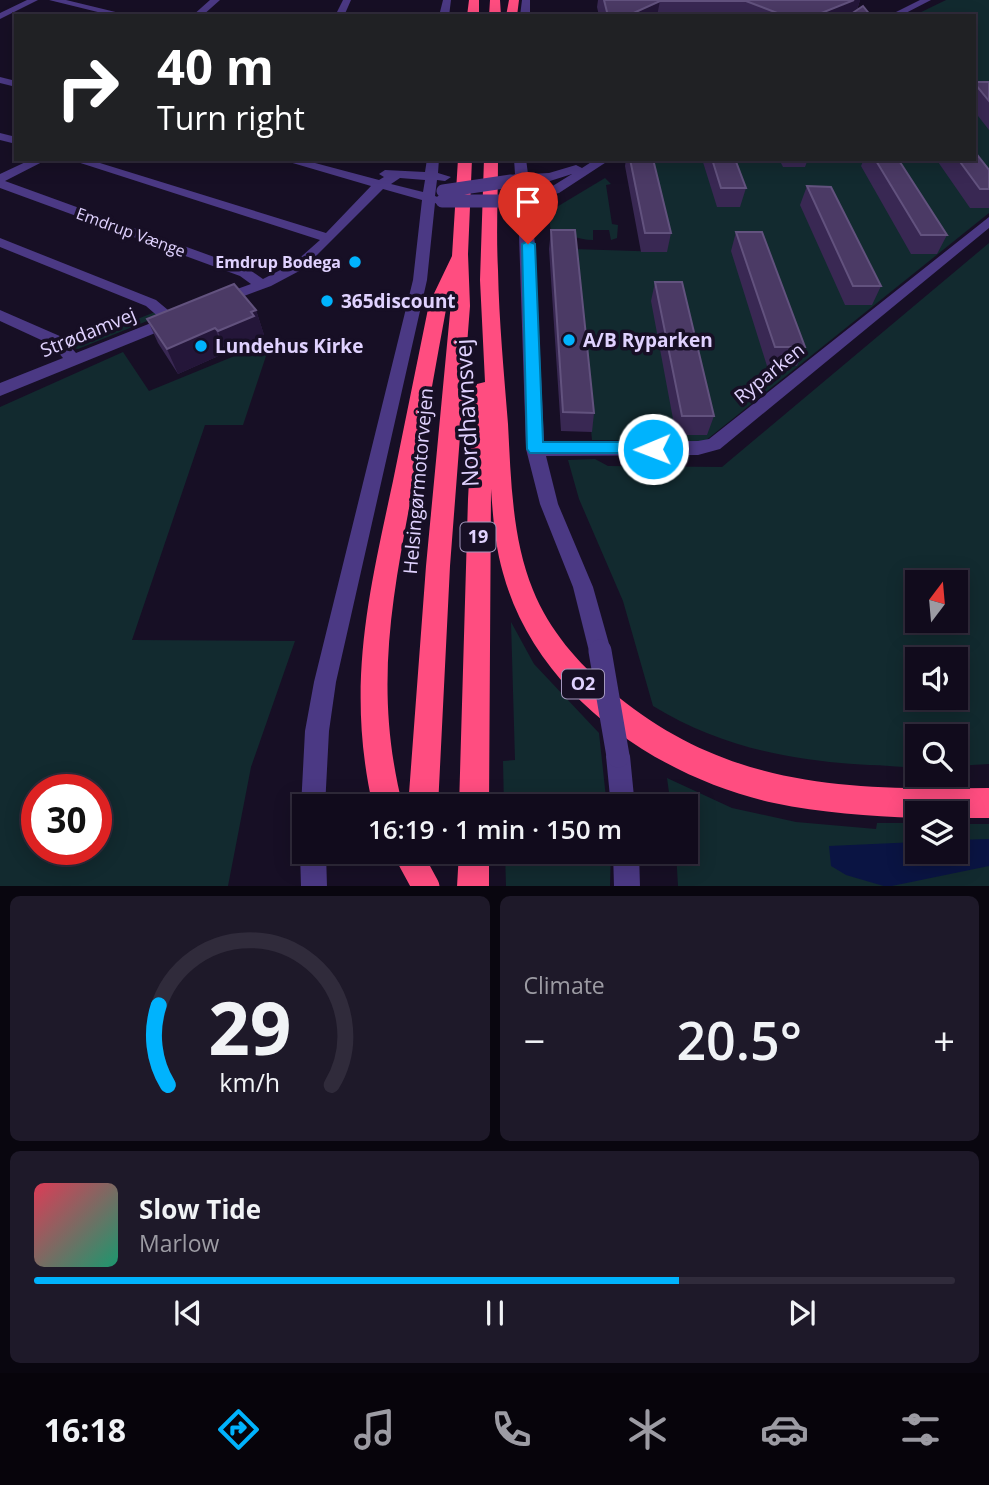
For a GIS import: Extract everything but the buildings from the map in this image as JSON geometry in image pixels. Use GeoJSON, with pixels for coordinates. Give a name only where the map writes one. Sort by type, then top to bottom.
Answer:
{"type":"FeatureCollection","features":[{"type":"Feature","properties":{"kind":"highway","name":"Helsingørmotorvejen"},"geometry":{"type":"LineString","coordinates":[[424,794],[438,566],[461,306],[460,254],[465,161]]}},
{"type":"Feature","properties":{"kind":"highway","name":"19"},"geometry":{"type":"LineString","coordinates":[[474,794],[479,499],[491,161]]}},
{"type":"Feature","properties":{"kind":"highway","name":"Nordhavnsvej"},"geometry":{"type":"LineString","coordinates":[[384,794],[371,716],[376,624],[438,304],[460,254]]}},
{"type":"Feature","properties":{"kind":"highway","name":"Nordhavnsvej"},"geometry":{"type":"LineString","coordinates":[[489,267],[502,499],[509,551],[524,597],[541,630],[575,676],[618,717],[669,751],[698,765],[758,786],[820,798],[892,804],[989,803]]}},
{"type":"Feature","properties":{"kind":"highway"},"geometry":{"type":"LineString","coordinates":[[414,864],[425,886]]}},
{"type":"Feature","properties":{"kind":"highway"},"geometry":{"type":"LineString","coordinates":[[418,886],[419,864]]}},
{"type":"Feature","properties":{"kind":"highway"},"geometry":{"type":"LineString","coordinates":[[473,886],[474,864]]}},
{"type":"Feature","properties":{"kind":"street"},"geometry":{"type":"LineString","coordinates":[[0,16],[34,0]]}},
{"type":"Feature","properties":{"kind":"street"},"geometry":{"type":"LineString","coordinates":[[53,0],[119,14]]}},
{"type":"Feature","properties":{"kind":"street"},"geometry":{"type":"LineString","coordinates":[[198,14],[216,0]]}},
{"type":"Feature","properties":{"kind":"street"},"geometry":{"type":"LineString","coordinates":[[896,14],[920,1]]}},
{"type":"Feature","properties":{"kind":"street","name":"Emdrup Vænge"},"geometry":{"type":"LineString","coordinates":[[0,182],[38,161]]}},
{"type":"Feature","properties":{"kind":"street"},"geometry":{"type":"LineString","coordinates":[[80,161],[329,239]]}},
{"type":"Feature","properties":{"kind":"street"},"geometry":{"type":"LineString","coordinates":[[292,161],[378,184],[438,189],[564,174],[598,161]]}},
{"type":"Feature","properties":{"kind":"street"},"geometry":{"type":"LineString","coordinates":[[319,161],[352,170],[397,175],[472,203],[518,199],[555,190],[600,161]]}},
{"type":"Feature","properties":{"kind":"street"},"geometry":{"type":"LineString","coordinates":[[314,794],[317,731],[325,682],[415,304],[438,189],[433,161]]}},
{"type":"Feature","properties":{"kind":"street"},"geometry":{"type":"LineString","coordinates":[[519,161],[514,179],[518,199],[535,449],[548,504],[583,587],[600,651],[622,794]]}},
{"type":"Feature","properties":{"kind":"street"},"geometry":{"type":"LineString","coordinates":[[208,305],[260,284],[306,261],[378,184],[397,175]]}},
{"type":"Feature","properties":{"kind":"street","name":"Emdrup Vænge"},"geometry":{"type":"LineString","coordinates":[[0,182],[245,273],[260,284]]}},
{"type":"Feature","properties":{"kind":"street","name":"Ryparken"},"geometry":{"type":"LineString","coordinates":[[535,449],[698,448],[714,444],[989,221]]}},
{"type":"Feature","properties":{"kind":"street","name":"Strødamvej"},"geometry":{"type":"LineString","coordinates":[[0,242],[151,303],[176,318],[0,390]]}},
{"type":"Feature","properties":{"kind":"street"},"geometry":{"type":"LineString","coordinates":[[0,315],[57,341],[74,360]]}},
{"type":"Feature","properties":{"kind":"street"},"geometry":{"type":"LineString","coordinates":[[313,864],[314,886]]}},
{"type":"Feature","properties":{"kind":"street"},"geometry":{"type":"LineString","coordinates":[[626,864],[627,886]]}},
{"type":"Feature","properties":{"kind":"green space"},"geometry":{"type":"Polygon","coordinates":[[[946,0],[989,0],[989,213],[705,441],[592,440],[573,249],[666,252],[639,161],[976,161],[976,14],[917,14],[946,0]]]}},
{"type":"Feature","properties":{"kind":"green space"},"geometry":{"type":"Polygon","coordinates":[[[605,178],[611,184],[606,185],[612,224],[618,225],[617,238],[611,240],[609,230],[593,230],[593,240],[551,232],[549,217],[555,208],[605,178]]]}},
{"type":"Feature","properties":{"kind":"green space"},"geometry":{"type":"Polygon","coordinates":[[[989,243],[989,764],[968,765],[968,724],[905,724],[905,767],[899,767],[812,760],[757,749],[704,732],[653,706],[623,601],[579,499],[568,460],[595,459],[608,466],[722,467],[989,243]]]}},
{"type":"Feature","properties":{"kind":"green space"},"geometry":{"type":"Polygon","coordinates":[[[155,312],[157,317],[78,349],[73,348],[72,345],[155,312]]]}},
{"type":"Feature","properties":{"kind":"green space"},"geometry":{"type":"Polygon","coordinates":[[[271,341],[243,425],[205,425],[132,640],[295,641],[251,767],[228,886],[0,886],[0,407],[123,352],[149,391],[271,341]]]}},
{"type":"Feature","properties":{"kind":"green space"},"geometry":{"type":"Polygon","coordinates":[[[511,622],[534,664],[599,733],[606,794],[504,794],[503,761],[515,760],[511,622]]]}},
{"type":"Feature","properties":{"kind":"green space"},"geometry":{"type":"Polygon","coordinates":[[[667,778],[732,808],[796,822],[876,829],[877,823],[905,823],[905,864],[968,864],[968,824],[989,824],[989,886],[678,886],[677,864],[698,864],[698,794],[669,794],[667,778]]]}},
{"type":"Feature","properties":{"kind":"green space"},"geometry":{"type":"Polygon","coordinates":[[[505,864],[611,864],[610,886],[506,886],[505,864]]]}},
{"type":"Feature","properties":{"kind":"shaded area"},"geometry":{"type":"Polygon","coordinates":[[[989,839],[989,866],[884,886],[846,875],[831,866],[829,846],[905,843],[905,864],[968,864],[968,840],[989,839]]]}},
{"type":"Feature","properties":{"kind":"place","name":"Emdrup Bodega"},"geometry":{"type":"Point","coordinates":[355,262]}},
{"type":"Feature","properties":{"kind":"place","name":"365discount"},"geometry":{"type":"Point","coordinates":[327,301]}},
{"type":"Feature","properties":{"kind":"place","name":"A/B Ryparken"},"geometry":{"type":"Point","coordinates":[569,340]}},
{"type":"Feature","properties":{"kind":"place","name":"Lundehus Kirke"},"geometry":{"type":"Point","coordinates":[201,346]}},
{"type":"Feature","properties":{"kind":"route"},"geometry":{"type":"LineString","coordinates":[[528,244],[535,449],[653,449]]}}]}
